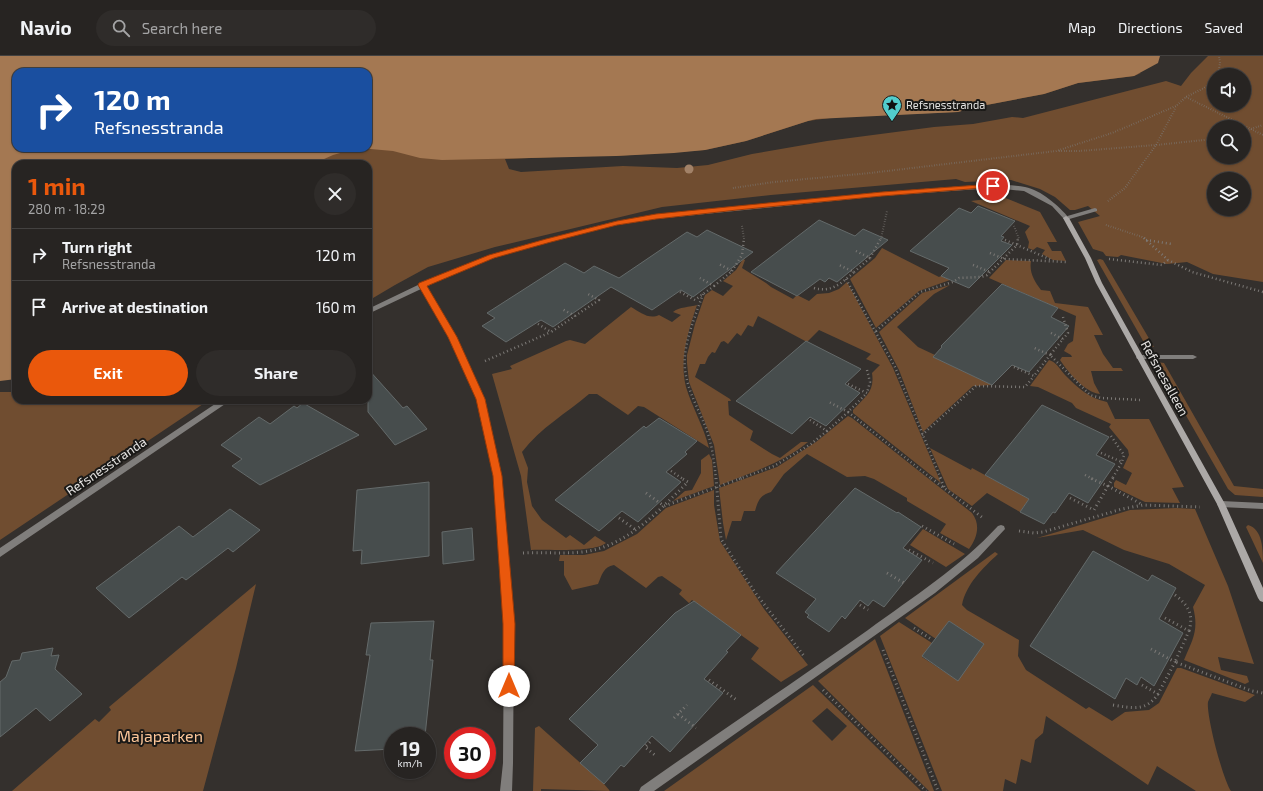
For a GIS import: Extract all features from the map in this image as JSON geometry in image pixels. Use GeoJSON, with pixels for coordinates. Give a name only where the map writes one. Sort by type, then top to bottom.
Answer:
{"type":"FeatureCollection","features":[{"type":"Feature","properties":{"kind":"street","name":"Refsnesalleen"},"geometry":{"type":"LineString","coordinates":[[882,194],[993,186],[1025,189],[1041,196],[1066,218],[1086,254],[1099,283],[1221,504],[1263,598]]}},
{"type":"Feature","properties":{"kind":"street"},"geometry":{"type":"LineString","coordinates":[[372,310],[422,285],[492,257],[549,240],[617,223],[656,216],[882,194]]}},
{"type":"Feature","properties":{"kind":"street"},"geometry":{"type":"LineString","coordinates":[[1066,218],[1095,210]]}},
{"type":"Feature","properties":{"kind":"street"},"geometry":{"type":"LineString","coordinates":[[422,285],[452,337],[468,368],[481,399],[497,476],[509,624],[508,763],[506,791]]}},
{"type":"Feature","properties":{"kind":"street"},"geometry":{"type":"LineString","coordinates":[[1140,357],[1193,357]]}},
{"type":"Feature","properties":{"kind":"street","name":"Refsnesstranda"},"geometry":{"type":"LineString","coordinates":[[0,553],[221,404]]}},
{"type":"Feature","properties":{"kind":"street"},"geometry":{"type":"LineString","coordinates":[[1221,504],[1263,506]]}},
{"type":"Feature","properties":{"kind":"street"},"geometry":{"type":"LineString","coordinates":[[645,791],[953,575],[975,557],[1001,530]]}},
{"type":"Feature","properties":{"kind":"path"},"geometry":{"type":"LineString","coordinates":[[1219,56],[1219,68]]}},
{"type":"Feature","properties":{"kind":"path"},"geometry":{"type":"LineString","coordinates":[[1056,150],[1112,133],[1176,106],[1186,97],[1207,86]]}},
{"type":"Feature","properties":{"kind":"path"},"geometry":{"type":"LineString","coordinates":[[1186,97],[1252,128],[1263,135]]}},
{"type":"Feature","properties":{"kind":"path"},"geometry":{"type":"LineString","coordinates":[[1095,210],[1125,188],[1156,145],[1176,106]]}},
{"type":"Feature","properties":{"kind":"path"},"geometry":{"type":"LineString","coordinates":[[1252,128],[1263,125]]}},
{"type":"Feature","properties":{"kind":"path"},"geometry":{"type":"LineString","coordinates":[[729,189],[774,182],[870,173],[1056,150],[1079,151],[1207,140]]}},
{"type":"Feature","properties":{"kind":"path"},"geometry":{"type":"LineString","coordinates":[[814,288],[829,290],[836,288],[870,258],[880,244],[884,230],[887,210],[886,200],[882,194]]}},
{"type":"Feature","properties":{"kind":"path"},"geometry":{"type":"LineString","coordinates":[[680,292],[695,300],[732,271],[741,259],[745,247],[744,232],[737,208]]}},
{"type":"Feature","properties":{"kind":"path"},"geometry":{"type":"LineString","coordinates":[[1083,214],[1094,221],[1145,240],[1172,244]]}},
{"type":"Feature","properties":{"kind":"path"},"geometry":{"type":"LineString","coordinates":[[876,331],[920,292],[953,282],[960,278],[981,277],[990,273],[1018,245],[1019,240],[1014,226]]}},
{"type":"Feature","properties":{"kind":"path"},"geometry":{"type":"LineString","coordinates":[[1005,240],[1055,262]]}},
{"type":"Feature","properties":{"kind":"path"},"geometry":{"type":"LineString","coordinates":[[1145,240],[1168,260],[1192,272],[1263,292]]}},
{"type":"Feature","properties":{"kind":"path"},"geometry":{"type":"LineString","coordinates":[[856,251],[870,258]]}},
{"type":"Feature","properties":{"kind":"path"},"geometry":{"type":"LineString","coordinates":[[990,253],[1004,259],[1072,263]]}},
{"type":"Feature","properties":{"kind":"path"},"geometry":{"type":"LineString","coordinates":[[1086,254],[1097,254],[1106,258],[1127,259],[1162,265],[1168,260]]}},
{"type":"Feature","properties":{"kind":"path"},"geometry":{"type":"LineString","coordinates":[[719,264],[732,271]]}},
{"type":"Feature","properties":{"kind":"path"},"geometry":{"type":"LineString","coordinates":[[839,265],[854,272]]}},
{"type":"Feature","properties":{"kind":"path"},"geometry":{"type":"LineString","coordinates":[[973,265],[990,273]]}},
{"type":"Feature","properties":{"kind":"path"},"geometry":{"type":"LineString","coordinates":[[700,278],[714,286]]}},
{"type":"Feature","properties":{"kind":"path"},"geometry":{"type":"LineString","coordinates":[[846,279],[895,367],[945,489]]}},
{"type":"Feature","properties":{"kind":"path"},"geometry":{"type":"LineString","coordinates":[[468,368],[551,332],[599,300],[586,293]]}},
{"type":"Feature","properties":{"kind":"path"},"geometry":{"type":"LineString","coordinates":[[703,294],[693,323],[685,356],[688,386],[711,445],[714,458],[721,539],[754,591],[810,664],[809,677],[926,791]]}},
{"type":"Feature","properties":{"kind":"path"},"geometry":{"type":"LineString","coordinates":[[562,309],[575,316]]}},
{"type":"Feature","properties":{"kind":"path"},"geometry":{"type":"LineString","coordinates":[[922,435],[976,386],[1025,387],[1068,333],[1063,317]]}},
{"type":"Feature","properties":{"kind":"path"},"geometry":{"type":"LineString","coordinates":[[538,324],[551,332]]}},
{"type":"Feature","properties":{"kind":"path"},"geometry":{"type":"LineString","coordinates":[[1051,334],[1063,339]]}},
{"type":"Feature","properties":{"kind":"path"},"geometry":{"type":"LineString","coordinates":[[1032,347],[1050,355],[1072,379],[1090,395],[1101,398],[1145,400]]}},
{"type":"Feature","properties":{"kind":"path"},"geometry":{"type":"LineString","coordinates":[[1014,367],[1034,376]]}},
{"type":"Feature","properties":{"kind":"path"},"geometry":{"type":"LineString","coordinates":[[664,506],[780,463],[811,444],[848,412],[867,393],[870,382],[867,370]]}},
{"type":"Feature","properties":{"kind":"path"},"geometry":{"type":"LineString","coordinates":[[848,384],[867,393]]}},
{"type":"Feature","properties":{"kind":"path"},"geometry":{"type":"LineString","coordinates":[[828,402],[848,412],[970,510],[1001,530],[1034,533],[1043,532],[1143,505],[1194,506]]}},
{"type":"Feature","properties":{"kind":"path"},"geometry":{"type":"LineString","coordinates":[[810,420],[827,431]]}},
{"type":"Feature","properties":{"kind":"path"},"geometry":{"type":"LineString","coordinates":[[1094,510],[1122,462],[1124,455],[1111,436]]}},
{"type":"Feature","properties":{"kind":"path"},"geometry":{"type":"LineString","coordinates":[[1101,453],[1122,462]]}},
{"type":"Feature","properties":{"kind":"path"},"geometry":{"type":"LineString","coordinates":[[503,554],[531,552],[581,552],[599,550],[617,542],[636,530],[664,506],[688,482],[671,471]]}},
{"type":"Feature","properties":{"kind":"path"},"geometry":{"type":"LineString","coordinates":[[1085,475],[1143,505]]}},
{"type":"Feature","properties":{"kind":"path"},"geometry":{"type":"LineString","coordinates":[[646,493],[664,506]]}},
{"type":"Feature","properties":{"kind":"path"},"geometry":{"type":"LineString","coordinates":[[1070,498],[1094,510],[1098,516]]}},
{"type":"Feature","properties":{"kind":"path"},"geometry":{"type":"LineString","coordinates":[[619,518],[636,530]]}},
{"type":"Feature","properties":{"kind":"path"},"geometry":{"type":"LineString","coordinates":[[922,526],[975,557]]}},
{"type":"Feature","properties":{"kind":"path"},"geometry":{"type":"LineString","coordinates":[[1113,705],[1140,708],[1149,705],[1158,694],[1175,662],[1192,621],[1190,610],[1176,595]]}},
{"type":"Feature","properties":{"kind":"path"},"geometry":{"type":"LineString","coordinates":[[1165,618],[1189,631]]}},
{"type":"Feature","properties":{"kind":"path"},"geometry":{"type":"LineString","coordinates":[[875,630],[938,791]]}},
{"type":"Feature","properties":{"kind":"path"},"geometry":{"type":"LineString","coordinates":[[1151,649],[1175,662],[1263,693]]}},
{"type":"Feature","properties":{"kind":"path"},"geometry":{"type":"LineString","coordinates":[[709,680],[756,714]]}},
{"type":"Feature","properties":{"kind":"path"},"geometry":{"type":"LineString","coordinates":[[1142,685],[1158,694]]}},
{"type":"Feature","properties":{"kind":"path"},"geometry":{"type":"LineString","coordinates":[[674,718],[687,705]]}},
{"type":"Feature","properties":{"kind":"green space"},"geometry":{"type":"Polygon","coordinates":[[[1208,56],[1263,56],[1263,282],[1213,274],[1187,262],[1167,264],[1121,255],[1118,257],[1106,256],[1103,252],[1093,249],[1078,222],[1100,216],[1088,206],[1070,210],[1055,197],[1040,189],[1011,180],[965,182],[956,179],[771,195],[662,207],[495,247],[428,267],[372,299],[372,160],[268,160],[284,152],[372,152],[372,148],[1141,73],[1134,76],[1078,83],[1044,94],[976,107],[958,112],[837,117],[808,121],[746,141],[705,150],[616,156],[505,159],[509,169],[521,172],[623,166],[677,168],[708,165],[752,154],[827,141],[934,127],[973,124],[1012,117],[1023,118],[1166,81],[1181,86],[1191,73],[1208,56]]]}},
{"type":"Feature","properties":{"kind":"green space"},"geometry":{"type":"Polygon","coordinates":[[[1003,197],[1040,212],[1057,242],[1047,242],[1052,251],[1061,251],[1066,261],[1053,260],[1042,254],[1045,250],[1037,247],[1033,250],[1028,248],[1029,242],[1025,232],[1030,226],[971,201],[1003,197]]]}},
{"type":"Feature","properties":{"kind":"green space"},"geometry":{"type":"Polygon","coordinates":[[[882,248],[939,277],[941,276],[950,280],[919,291],[876,328],[850,279],[875,258],[882,248]]]}},
{"type":"Feature","properties":{"kind":"green space"},"geometry":{"type":"Polygon","coordinates":[[[743,259],[745,260],[742,268],[793,299],[797,295],[809,301],[817,294],[829,293],[839,289],[847,282],[893,368],[941,483],[853,413],[853,410],[868,394],[873,380],[872,373],[880,365],[866,359],[871,354],[819,330],[807,342],[758,316],[753,327],[748,325],[741,336],[737,333],[728,344],[724,341],[721,342],[715,353],[712,352],[708,357],[705,364],[700,364],[695,377],[730,399],[731,401],[728,401],[729,415],[753,431],[750,440],[772,454],[780,458],[801,442],[808,442],[777,462],[720,485],[714,445],[689,382],[687,355],[695,324],[705,295],[712,290],[723,296],[733,286],[723,281],[736,270],[743,259]]]}},
{"type":"Feature","properties":{"kind":"green space"},"geometry":{"type":"Polygon","coordinates":[[[1006,260],[1031,261],[1031,273],[1036,283],[1041,290],[1050,291],[1055,303],[1088,307],[1103,335],[1094,335],[1103,354],[1113,368],[1121,368],[1123,371],[1091,371],[1094,383],[1100,394],[1088,390],[1082,386],[1060,360],[1062,357],[1072,357],[1064,351],[1068,344],[1073,341],[1076,316],[989,278],[1006,260]]]}},
{"type":"Feature","properties":{"kind":"green space"},"geometry":{"type":"Polygon","coordinates":[[[1097,260],[1103,260],[1154,347],[1146,346],[1097,260]]]}},
{"type":"Feature","properties":{"kind":"green space"},"geometry":{"type":"Polygon","coordinates":[[[950,285],[934,294],[897,327],[918,347],[935,355],[934,357],[992,385],[973,386],[923,432],[899,370],[879,332],[922,293],[950,285]]]}},
{"type":"Feature","properties":{"kind":"green space"},"geometry":{"type":"Polygon","coordinates":[[[697,305],[690,325],[684,356],[684,377],[686,387],[709,448],[644,407],[638,406],[628,415],[597,394],[589,394],[545,428],[522,452],[528,468],[527,482],[532,506],[542,520],[566,538],[570,535],[584,545],[595,536],[606,543],[600,546],[581,549],[531,550],[521,476],[492,374],[512,369],[510,366],[566,341],[570,340],[585,344],[631,307],[645,315],[652,317],[659,315],[672,322],[681,315],[673,312],[675,310],[697,305]]]}},
{"type":"Feature","properties":{"kind":"green space"},"geometry":{"type":"Polygon","coordinates":[[[1049,360],[1056,364],[1070,380],[1084,392],[1107,402],[1115,419],[1149,419],[1184,487],[1172,488],[1180,503],[1145,502],[1114,487],[1116,480],[1126,485],[1132,473],[1123,468],[1129,455],[1128,450],[1109,427],[1111,424],[1076,408],[1072,403],[1038,387],[1030,386],[1049,360]]]}},
{"type":"Feature","properties":{"kind":"green space"},"geometry":{"type":"Polygon","coordinates":[[[1156,363],[1164,363],[1234,486],[1263,489],[1263,497],[1235,495],[1228,489],[1156,363]]]}},
{"type":"Feature","properties":{"kind":"green space"},"geometry":{"type":"Polygon","coordinates":[[[0,392],[12,392],[12,404],[203,404],[0,540],[0,392]]]}},
{"type":"Feature","properties":{"kind":"green space"},"geometry":{"type":"Polygon","coordinates":[[[848,416],[972,513],[975,518],[977,531],[969,549],[940,533],[946,524],[907,501],[907,498],[874,479],[865,476],[847,477],[807,454],[784,474],[771,492],[767,493],[758,501],[755,511],[744,511],[741,521],[732,521],[726,540],[719,488],[777,467],[816,442],[848,416]]]}},
{"type":"Feature","properties":{"kind":"green space"},"geometry":{"type":"Polygon","coordinates":[[[930,448],[971,470],[972,468],[1029,499],[1020,512],[987,493],[972,506],[948,489],[930,448]]]}},
{"type":"Feature","properties":{"kind":"green space"},"geometry":{"type":"Polygon","coordinates":[[[709,454],[712,460],[714,486],[673,501],[685,491],[692,490],[701,473],[701,460],[709,454]]]}},
{"type":"Feature","properties":{"kind":"green space"},"geometry":{"type":"Polygon","coordinates":[[[714,490],[714,505],[720,541],[764,609],[808,665],[781,682],[751,659],[759,648],[692,600],[689,603],[679,594],[682,590],[662,576],[658,577],[646,588],[614,565],[605,570],[598,584],[572,590],[564,575],[564,561],[559,561],[560,555],[584,555],[604,551],[637,534],[666,508],[714,490]]]}},
{"type":"Feature","properties":{"kind":"green space"},"geometry":{"type":"Polygon","coordinates":[[[1176,508],[1195,509],[1228,586],[1254,664],[1218,657],[1221,670],[1247,676],[1249,682],[1245,684],[1184,660],[1194,634],[1195,615],[1193,607],[1205,585],[1169,564],[1124,550],[1083,530],[1037,538],[1130,510],[1176,508]]]}},
{"type":"Feature","properties":{"kind":"green space"},"geometry":{"type":"Polygon","coordinates":[[[1248,525],[1257,531],[1261,541],[1263,563],[1246,527],[1248,525]]]}},
{"type":"Feature","properties":{"kind":"green space"},"geometry":{"type":"Polygon","coordinates":[[[923,529],[965,554],[946,567],[910,545],[923,529]]]}},
{"type":"Feature","properties":{"kind":"green space"},"geometry":{"type":"Polygon","coordinates":[[[995,552],[998,554],[971,583],[962,605],[967,610],[1019,640],[1018,656],[1026,670],[1086,709],[1089,707],[1112,721],[1125,712],[1149,710],[1159,703],[1177,668],[1181,668],[1255,695],[1245,702],[1212,693],[1208,702],[1208,709],[1216,747],[1231,791],[1196,791],[1157,766],[1148,785],[1046,716],[1043,733],[1035,740],[1031,763],[1021,759],[1016,784],[1005,779],[1003,791],[942,791],[880,636],[899,622],[932,643],[922,657],[957,680],[984,644],[949,621],[936,639],[905,618],[995,552]]]}},
{"type":"Feature","properties":{"kind":"green space","name":"Majaparken"},"geometry":{"type":"Polygon","coordinates":[[[256,584],[236,668],[203,791],[12,791],[95,719],[99,722],[111,710],[109,707],[256,584]]]}},
{"type":"Feature","properties":{"kind":"green space"},"geometry":{"type":"Polygon","coordinates":[[[875,639],[934,791],[929,791],[818,681],[875,639]]]}},
{"type":"Feature","properties":{"kind":"green space"},"geometry":{"type":"Polygon","coordinates":[[[813,685],[921,791],[664,791],[813,685]],[[827,708],[812,721],[832,741],[847,726],[827,708]]]}},
{"type":"Feature","properties":{"kind":"green space"},"geometry":{"type":"Polygon","coordinates":[[[539,726],[610,791],[541,789],[541,791],[533,791],[535,728],[539,726]]]}},
{"type":"Feature","properties":{"kind":"shaded area"},"geometry":{"type":"Polygon","coordinates":[[[0,56],[1160,56],[1158,63],[1134,76],[1078,83],[1044,94],[976,107],[958,112],[816,119],[746,141],[705,150],[616,156],[442,160],[420,158],[393,151],[372,149],[372,68],[12,68],[12,152],[344,152],[322,160],[12,160],[12,380],[0,381],[0,56]]]}},
{"type":"Feature","properties":{"kind":"building"},"geometry":{"type":"Polygon","coordinates":[[[978,206],[1015,221],[1001,236],[1004,237],[1001,241],[1012,245],[969,288],[941,276],[949,268],[910,251],[959,208],[971,213],[978,206]]]}},
{"type":"Feature","properties":{"kind":"building"},"geometry":{"type":"Polygon","coordinates":[[[819,220],[855,236],[863,229],[888,240],[837,282],[829,278],[825,282],[820,279],[797,296],[751,272],[819,220]]]}},
{"type":"Feature","properties":{"kind":"building"},"geometry":{"type":"Polygon","coordinates":[[[707,230],[753,252],[693,297],[681,290],[652,310],[611,287],[553,327],[541,320],[506,342],[482,326],[495,318],[487,313],[565,263],[584,273],[594,266],[619,278],[687,232],[697,237],[707,230]]]}},
{"type":"Feature","properties":{"kind":"building"},"geometry":{"type":"Polygon","coordinates":[[[1002,284],[1058,308],[1051,317],[1069,326],[1029,372],[1012,365],[992,385],[933,357],[942,347],[941,346],[1002,284]]]}},
{"type":"Feature","properties":{"kind":"building"},"geometry":{"type":"Polygon","coordinates":[[[806,341],[861,369],[845,384],[860,393],[826,426],[810,417],[792,434],[736,401],[806,341]]]}},
{"type":"Feature","properties":{"kind":"building"},"geometry":{"type":"Polygon","coordinates":[[[372,373],[403,408],[407,406],[427,429],[395,445],[368,412],[368,404],[372,404],[372,373]]]}},
{"type":"Feature","properties":{"kind":"building"},"geometry":{"type":"Polygon","coordinates":[[[302,404],[305,404],[359,435],[260,485],[232,466],[242,459],[221,445],[259,417],[270,424],[294,406],[297,408],[302,404]]]}},
{"type":"Feature","properties":{"kind":"building"},"geometry":{"type":"Polygon","coordinates":[[[1042,405],[1109,437],[1096,455],[1115,464],[1088,503],[1069,493],[1055,513],[1053,512],[1044,524],[1020,512],[1029,499],[985,475],[1042,405]]]}},
{"type":"Feature","properties":{"kind":"building"},"geometry":{"type":"Polygon","coordinates":[[[659,418],[697,441],[685,452],[687,454],[666,472],[681,482],[638,522],[622,511],[599,531],[555,500],[644,426],[646,428],[659,418]]]}},
{"type":"Feature","properties":{"kind":"building"},"geometry":{"type":"Polygon","coordinates":[[[429,482],[429,556],[361,564],[362,550],[353,551],[357,490],[429,482]]]}},
{"type":"Feature","properties":{"kind":"building"},"geometry":{"type":"Polygon","coordinates":[[[855,488],[897,513],[898,512],[921,527],[903,548],[922,560],[884,607],[873,600],[868,606],[860,600],[845,619],[842,616],[829,632],[807,617],[809,615],[805,612],[816,599],[776,573],[855,488]]]}},
{"type":"Feature","properties":{"kind":"building"},"geometry":{"type":"Polygon","coordinates":[[[230,509],[260,530],[233,552],[228,548],[186,580],[182,577],[129,618],[96,588],[179,526],[193,537],[230,509]]]}},
{"type":"Feature","properties":{"kind":"building"},"geometry":{"type":"Polygon","coordinates":[[[472,528],[474,560],[443,564],[442,532],[472,528]]]}},
{"type":"Feature","properties":{"kind":"building"},"geometry":{"type":"Polygon","coordinates":[[[1093,551],[1148,581],[1152,575],[1176,588],[1159,619],[1183,633],[1154,686],[1141,677],[1137,685],[1126,678],[1115,699],[1030,646],[1093,551]]]}},
{"type":"Feature","properties":{"kind":"building"},"geometry":{"type":"Polygon","coordinates":[[[694,601],[741,635],[704,679],[723,693],[670,752],[652,736],[624,767],[621,765],[604,784],[580,763],[598,745],[569,719],[675,613],[694,601]]]}},
{"type":"Feature","properties":{"kind":"building"},"geometry":{"type":"Polygon","coordinates":[[[434,621],[430,660],[433,660],[426,727],[384,727],[384,749],[355,751],[370,655],[366,655],[371,623],[434,621]]]}},
{"type":"Feature","properties":{"kind":"building"},"geometry":{"type":"Polygon","coordinates":[[[949,621],[984,644],[958,681],[922,656],[949,621]]]}},
{"type":"Feature","properties":{"kind":"building"},"geometry":{"type":"Polygon","coordinates":[[[53,648],[51,656],[59,655],[55,669],[82,694],[50,721],[36,708],[0,737],[0,682],[6,677],[12,661],[20,660],[22,653],[53,648]]]}},
{"type":"Feature","properties":{"kind":"place","name":"Refsnesstranda"},"geometry":{"type":"Point","coordinates":[892,122]}},
{"type":"Feature","properties":{"kind":"route"},"geometry":{"type":"LineString","coordinates":[[509,686],[509,624],[497,476],[481,399],[468,368],[452,337],[422,285],[492,257],[549,240],[617,223],[656,216],[882,194],[993,186]]}}]}
